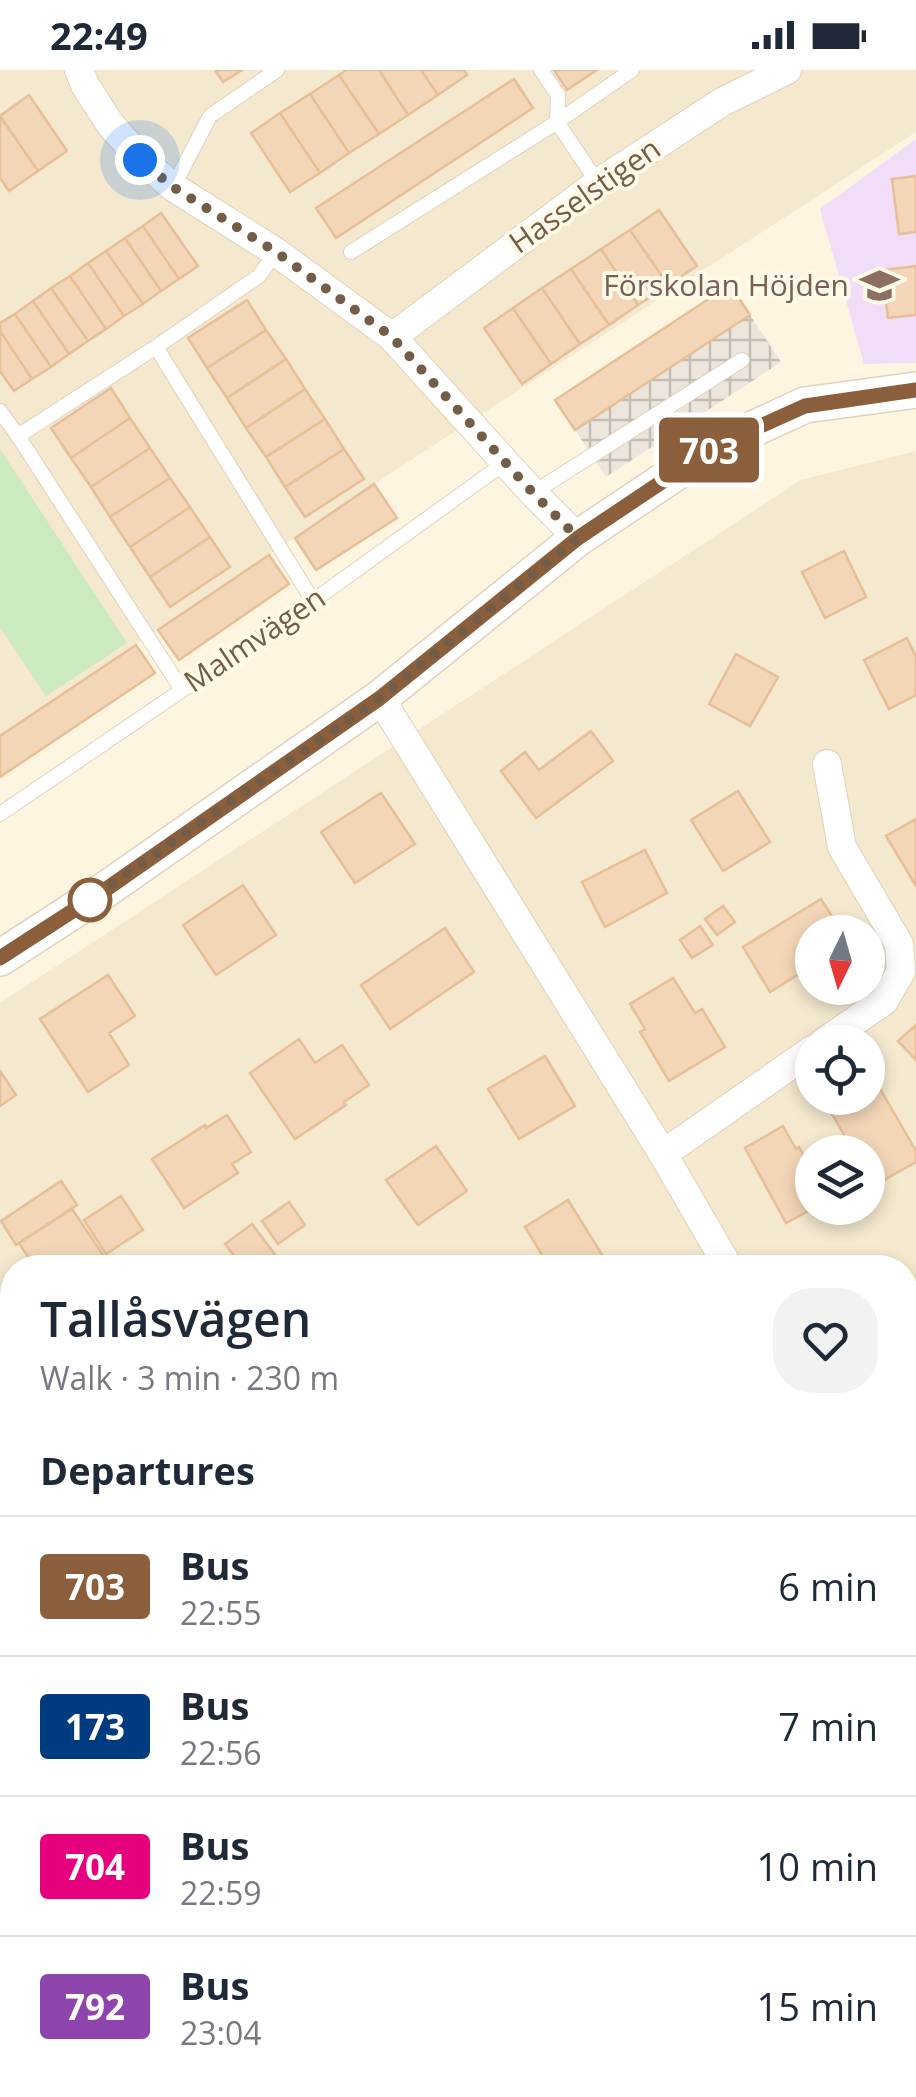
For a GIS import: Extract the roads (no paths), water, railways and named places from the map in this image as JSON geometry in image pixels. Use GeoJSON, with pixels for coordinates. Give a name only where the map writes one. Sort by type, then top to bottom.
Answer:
{"type":"FeatureCollection","features":[{"type":"Feature","properties":{"kind":"street"},"geometry":{"type":"LineString","coordinates":[[79,70],[110,124],[140,160],[173,187],[276,252],[392,337],[578,538]]}},
{"type":"Feature","properties":{"kind":"street","name":"Hasselstigen"},"geometry":{"type":"LineString","coordinates":[[392,337],[598,184],[722,102],[787,70]]}},
{"type":"Feature","properties":{"kind":"street"},"geometry":{"type":"LineString","coordinates":[[0,958],[105,890],[380,698],[578,538],[714,447],[805,406],[916,390]]}},
{"type":"Feature","properties":{"kind":"street"},"geometry":{"type":"LineString","coordinates":[[380,698],[721,1255]]}},
{"type":"Feature","properties":{"kind":"street"},"geometry":{"type":"LineString","coordinates":[[827,764],[842,847],[899,944],[902,971],[884,1001],[849,1025]]}},
{"type":"Feature","properties":{"kind":"street"},"geometry":{"type":"LineString","coordinates":[[663,1154],[795,1062]]}},
{"type":"Feature","properties":{"kind":"lane"},"geometry":{"type":"LineString","coordinates":[[173,187],[210,116],[277,70]]}},
{"type":"Feature","properties":{"kind":"lane"},"geometry":{"type":"LineString","coordinates":[[541,70],[558,95],[558,122],[598,184]]}},
{"type":"Feature","properties":{"kind":"lane"},"geometry":{"type":"LineString","coordinates":[[352,252],[558,122],[632,70]]}},
{"type":"Feature","properties":{"kind":"lane"},"geometry":{"type":"LineString","coordinates":[[18,436],[156,348],[259,276],[276,252]]}},
{"type":"Feature","properties":{"kind":"lane"},"geometry":{"type":"LineString","coordinates":[[156,348],[313,601]]}},
{"type":"Feature","properties":{"kind":"lane"},"geometry":{"type":"LineString","coordinates":[[533,493],[742,360]]}},
{"type":"Feature","properties":{"kind":"lane"},"geometry":{"type":"LineString","coordinates":[[0,411],[182,690]]}},
{"type":"Feature","properties":{"kind":"lane","name":"Malmvägen"},"geometry":{"type":"LineString","coordinates":[[0,814],[313,601],[506,462]]}},
{"type":"Feature","properties":{"kind":"place","name":"Förskolan Höjden"},"geometry":{"type":"Point","coordinates":[879,286]}}]}
